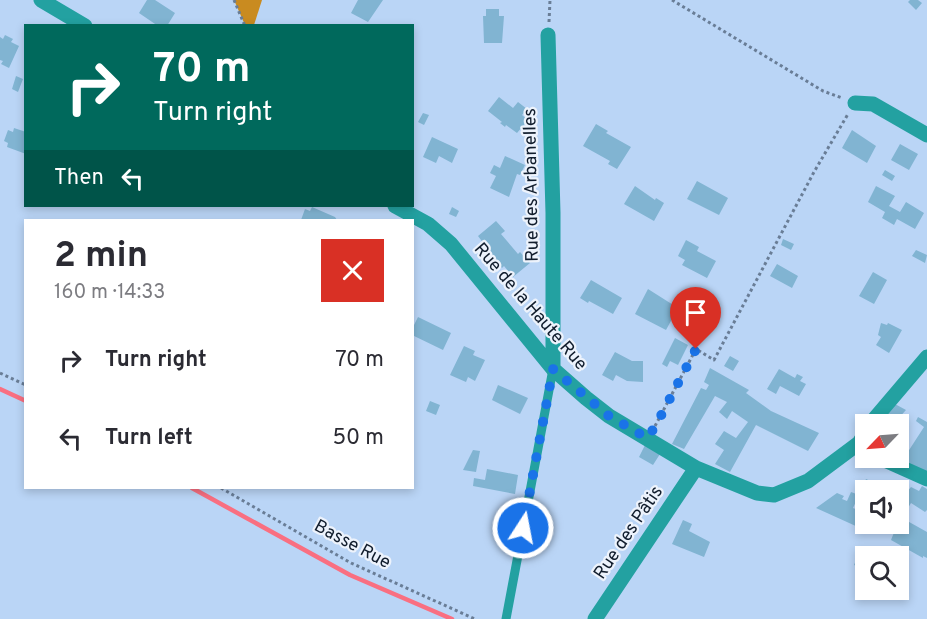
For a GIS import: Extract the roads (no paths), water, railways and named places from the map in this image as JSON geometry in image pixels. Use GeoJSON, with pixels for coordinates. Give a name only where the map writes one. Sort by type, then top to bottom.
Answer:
{"type":"FeatureCollection","features":[{"type":"Feature","properties":{"kind":"street"},"geometry":{"type":"LineString","coordinates":[[41,0],[82,24]]}},
{"type":"Feature","properties":{"kind":"street","name":"Rue des Arbanelles"},"geometry":{"type":"LineString","coordinates":[[548,35],[553,213],[553,369]]}},
{"type":"Feature","properties":{"kind":"street"},"geometry":{"type":"LineString","coordinates":[[855,103],[873,104],[927,135]]}},
{"type":"Feature","properties":{"kind":"street","name":"Rue de la Haute Rue"},"geometry":{"type":"LineString","coordinates":[[397,207],[428,224],[451,244],[553,369],[609,416],[696,468],[757,493],[774,495],[808,481],[855,447]]}},
{"type":"Feature","properties":{"kind":"street"},"geometry":{"type":"LineString","coordinates":[[879,414],[927,357]]}},
{"type":"Feature","properties":{"kind":"street","name":"Rue des Pâtis"},"geometry":{"type":"LineString","coordinates":[[595,619],[696,468]]}},
{"type":"Feature","properties":{"kind":"street"},"geometry":{"type":"LineString","coordinates":[[902,468],[927,479]]}},
{"type":"Feature","properties":{"kind":"lane"},"geometry":{"type":"LineString","coordinates":[[506,619],[553,369]]}},
{"type":"Feature","properties":{"kind":"waterway"},"geometry":{"type":"LineString","coordinates":[[0,389],[24,400]]}},
{"type":"Feature","properties":{"kind":"waterway"},"geometry":{"type":"LineString","coordinates":[[194,489],[350,575],[452,619]]}}]}
